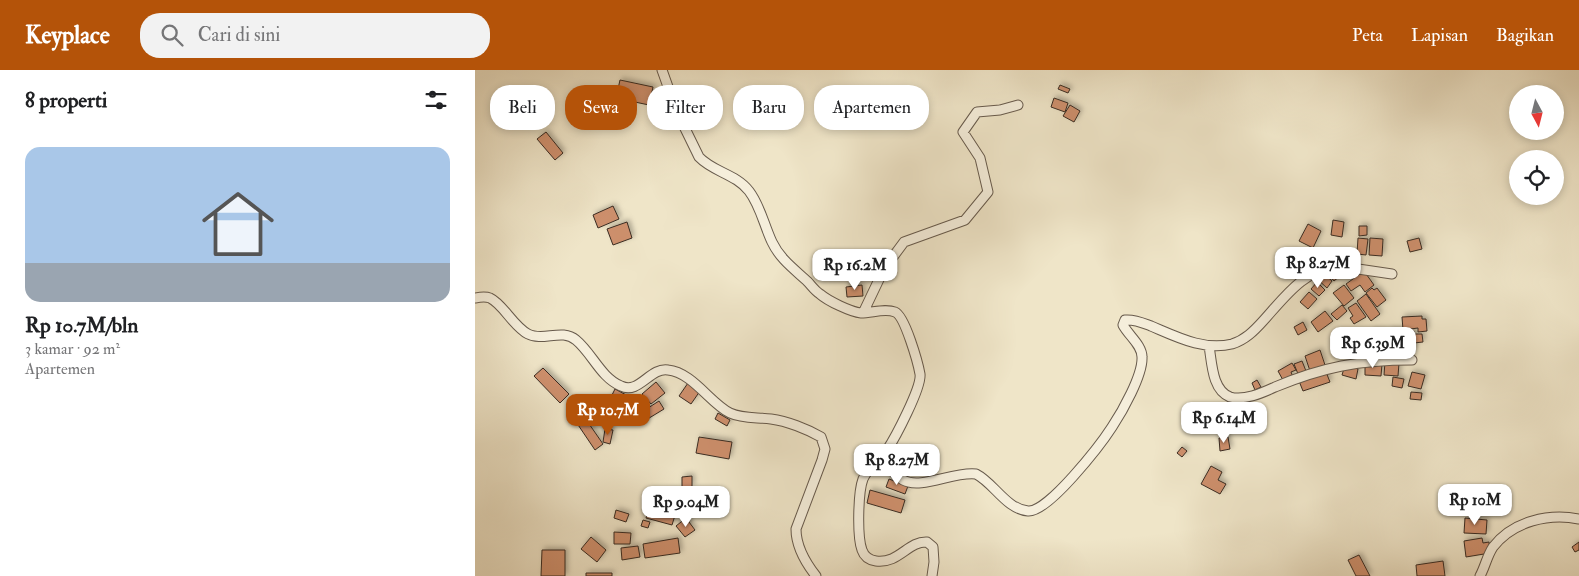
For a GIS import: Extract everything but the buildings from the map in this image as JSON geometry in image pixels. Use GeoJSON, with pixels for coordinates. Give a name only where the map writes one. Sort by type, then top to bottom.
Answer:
{"type":"FeatureCollection","features":[{"type":"Feature","properties":{"kind":"street"},"geometry":{"type":"LineString","coordinates":[[662,70],[677,112],[699,157],[703,162],[737,180],[748,190],[772,242],[787,264],[820,294],[854,312],[888,311],[898,314],[903,323],[917,361],[920,379],[917,390],[889,448],[868,471],[860,489],[859,527],[861,549],[869,559],[882,561],[897,557],[917,543],[927,542],[933,547],[932,576]]}},
{"type":"Feature","properties":{"kind":"street"},"geometry":{"type":"LineString","coordinates":[[863,313],[884,268],[904,242],[965,220],[987,192],[981,158],[963,132],[977,112],[999,110],[1019,105]]}},
{"type":"Feature","properties":{"kind":"street"},"geometry":{"type":"LineString","coordinates":[[880,458],[899,478],[910,482],[976,474],[1012,504],[1027,511],[1037,509],[1060,490],[1098,446],[1113,426],[1131,394],[1143,359],[1138,346],[1123,326],[1125,320],[1141,322],[1181,338],[1209,346],[1226,345],[1243,340],[1300,282],[1321,269],[1338,266],[1392,274]]}},
{"type":"Feature","properties":{"kind":"street"},"geometry":{"type":"LineString","coordinates":[[475,298],[486,297],[494,300],[517,325],[533,336],[565,335],[575,339],[602,370],[622,387],[632,388],[661,370],[673,370],[704,390],[730,413],[747,418],[782,421],[821,437],[825,449],[822,460],[796,528],[803,557],[816,576]]}},
{"type":"Feature","properties":{"kind":"street"},"geometry":{"type":"LineString","coordinates":[[1209,346],[1215,380],[1224,393],[1231,397],[1262,393],[1310,374],[1352,363],[1376,360],[1411,360]]}},
{"type":"Feature","properties":{"kind":"street"},"geometry":{"type":"LineString","coordinates":[[1480,576],[1493,548],[1514,528],[1554,516],[1579,519]]}}]}
